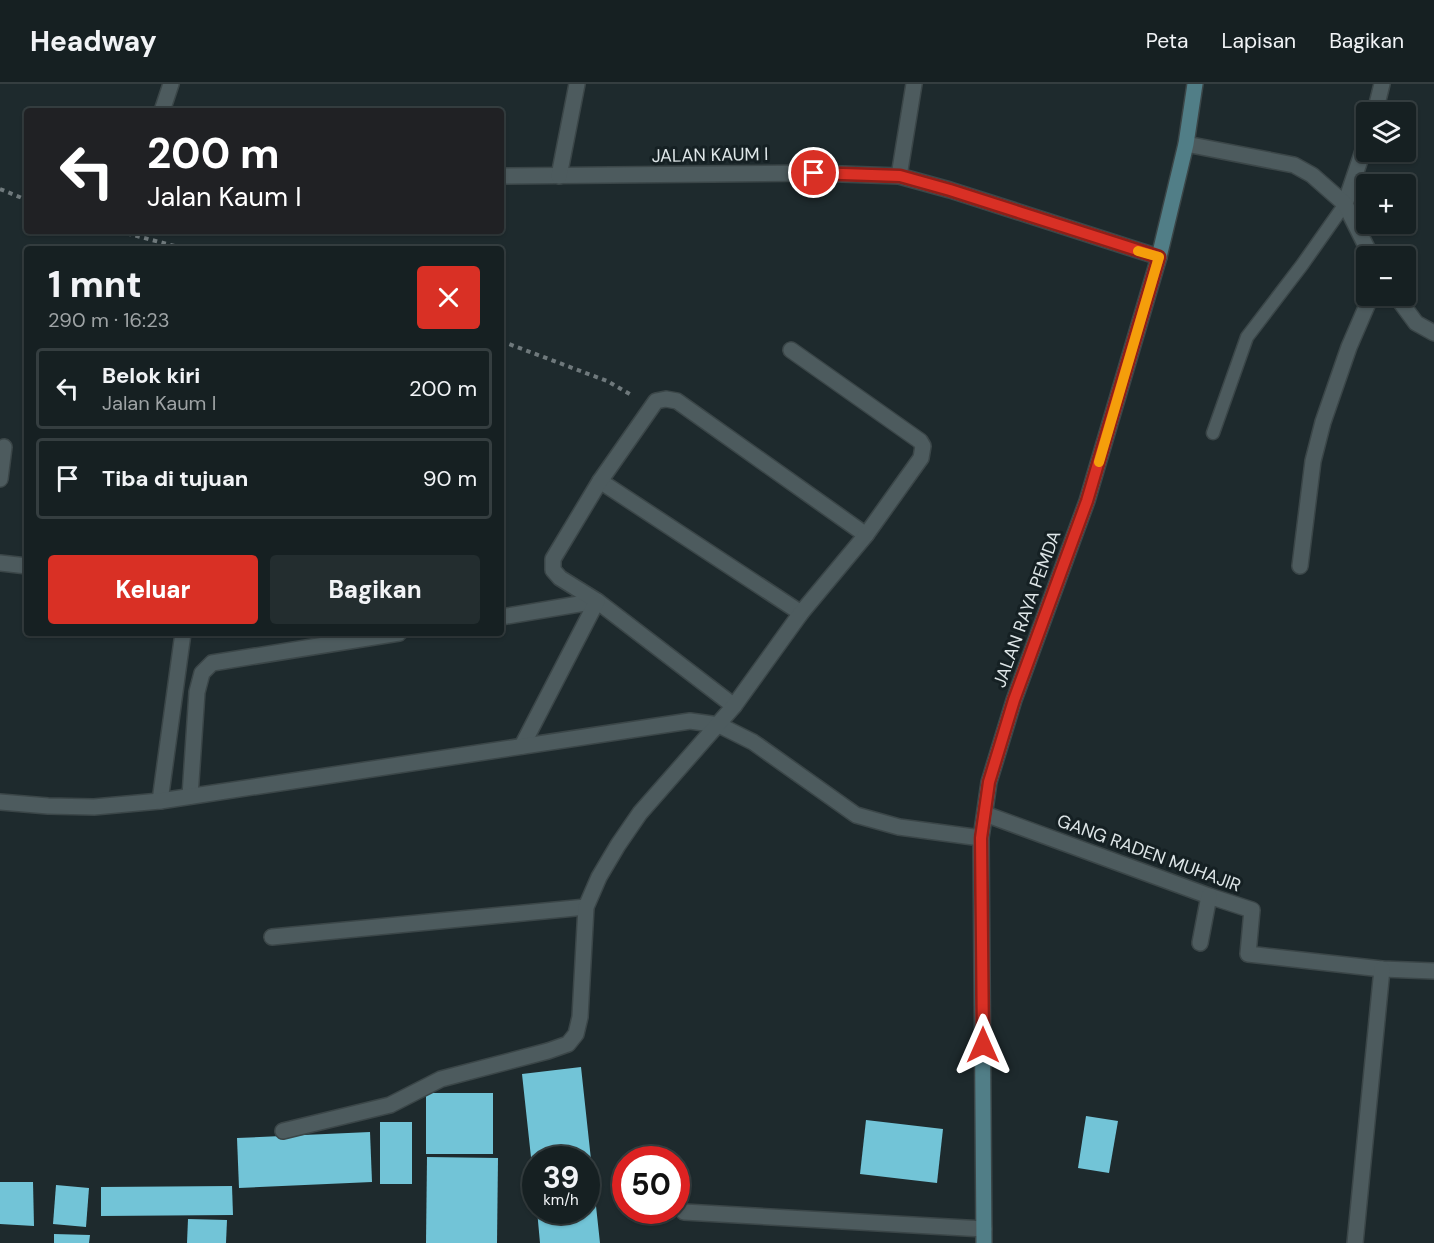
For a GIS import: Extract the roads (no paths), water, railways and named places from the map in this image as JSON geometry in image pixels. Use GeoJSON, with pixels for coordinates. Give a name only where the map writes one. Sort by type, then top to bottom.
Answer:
{"type":"FeatureCollection","features":[{"type":"Feature","properties":{"kind":"main road","name":"JALAN RAYA PEMDA"},"geometry":{"type":"LineString","coordinates":[[984,1236],[981,838],[989,782],[1014,700],[1087,501],[1159,257],[1186,144],[1195,84]]}},
{"type":"Feature","properties":{"kind":"street"},"geometry":{"type":"LineString","coordinates":[[163,108],[171,84]]}},
{"type":"Feature","properties":{"kind":"street"},"geometry":{"type":"LineString","coordinates":[[559,176],[577,84]]}},
{"type":"Feature","properties":{"kind":"street"},"geometry":{"type":"LineString","coordinates":[[900,176],[914,84]]}},
{"type":"Feature","properties":{"kind":"street"},"geometry":{"type":"LineString","coordinates":[[1378,102],[1382,84]]}},
{"type":"Feature","properties":{"kind":"street"},"geometry":{"type":"LineString","coordinates":[[1186,144],[1294,165],[1312,175],[1345,204],[1366,246]]}},
{"type":"Feature","properties":{"kind":"street"},"geometry":{"type":"LineString","coordinates":[[1345,204],[1359,162]]}},
{"type":"Feature","properties":{"kind":"street","name":"JALAN KAUM I"},"geometry":{"type":"LineString","coordinates":[[504,176],[814,173],[900,176],[1159,257]]}},
{"type":"Feature","properties":{"kind":"street"},"geometry":{"type":"LineString","coordinates":[[1300,566],[1313,461],[1323,422],[1349,346],[1367,306]]}},
{"type":"Feature","properties":{"kind":"street"},"geometry":{"type":"LineString","coordinates":[[1403,306],[1416,323],[1434,333]]}},
{"type":"Feature","properties":{"kind":"street"},"geometry":{"type":"LineString","coordinates":[[282,1131],[390,1105],[441,1079],[568,1044],[576,1034],[580,1017],[585,907],[599,877],[640,813],[734,706],[801,613],[866,535],[921,458],[923,446],[920,441],[791,350]]}},
{"type":"Feature","properties":{"kind":"street"},"geometry":{"type":"LineString","coordinates":[[734,706],[597,601],[560,578],[553,570],[552,559],[600,481],[652,406],[656,401],[666,399],[677,401],[866,535]]}},
{"type":"Feature","properties":{"kind":"street"},"geometry":{"type":"LineString","coordinates":[[0,479],[4,447]]}},
{"type":"Feature","properties":{"kind":"street"},"geometry":{"type":"LineString","coordinates":[[600,481],[801,613]]}},
{"type":"Feature","properties":{"kind":"street"},"geometry":{"type":"LineString","coordinates":[[0,563],[24,566]]}},
{"type":"Feature","properties":{"kind":"street"},"geometry":{"type":"LineString","coordinates":[[504,616],[597,601]]}},
{"type":"Feature","properties":{"kind":"street"},"geometry":{"type":"LineString","coordinates":[[522,746],[597,601]]}},
{"type":"Feature","properties":{"kind":"street"},"geometry":{"type":"LineString","coordinates":[[160,801],[183,636]]}},
{"type":"Feature","properties":{"kind":"street"},"geometry":{"type":"LineString","coordinates":[[190,796],[197,692],[202,674],[212,663],[380,636]]}},
{"type":"Feature","properties":{"kind":"street"},"geometry":{"type":"LineString","coordinates":[[0,802],[94,807],[160,801],[690,721],[719,724],[753,742],[856,814],[899,827],[981,838]]}},
{"type":"Feature","properties":{"kind":"street","name":"GANG RADEN MUHAJIR"},"geometry":{"type":"LineString","coordinates":[[985,814],[1252,910],[1248,954],[1382,969],[1434,971]]}},
{"type":"Feature","properties":{"kind":"street"},"geometry":{"type":"LineString","coordinates":[[1200,943],[1209,896]]}},
{"type":"Feature","properties":{"kind":"street"},"geometry":{"type":"LineString","coordinates":[[272,937],[585,907]]}},
{"type":"Feature","properties":{"kind":"street"},"geometry":{"type":"LineString","coordinates":[[1355,1243],[1382,969]]}},
{"type":"Feature","properties":{"kind":"street"},"geometry":{"type":"LineString","coordinates":[[690,1212],[984,1236]]}},
{"type":"Feature","properties":{"kind":"lane"},"geometry":{"type":"LineString","coordinates":[[1213,433],[1246,337],[1302,265],[1345,204]]}}]}
